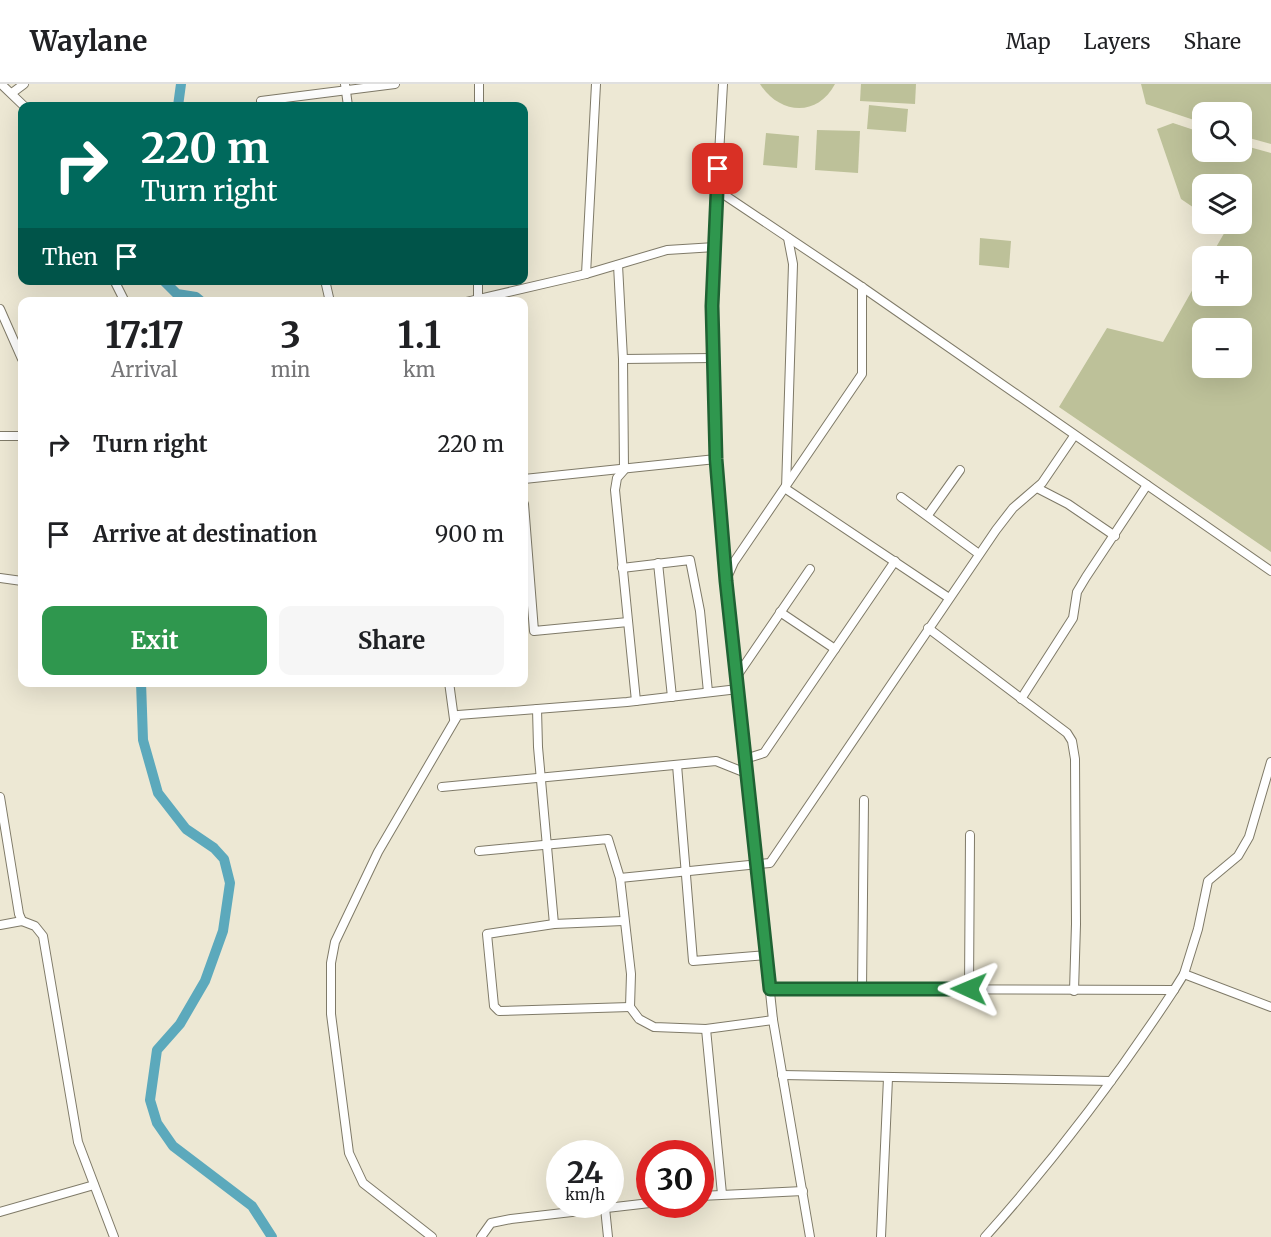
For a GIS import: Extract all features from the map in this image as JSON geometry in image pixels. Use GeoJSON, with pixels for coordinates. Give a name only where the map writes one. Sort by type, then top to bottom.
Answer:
{"type":"FeatureCollection","features":[{"type":"Feature","properties":{"kind":"street"},"geometry":{"type":"LineString","coordinates":[[1,84],[20,102]]}},
{"type":"Feature","properties":{"kind":"street"},"geometry":{"type":"LineString","coordinates":[[12,93],[24,84]]}},
{"type":"Feature","properties":{"kind":"street"},"geometry":{"type":"LineString","coordinates":[[261,101],[346,87],[395,84]]}},
{"type":"Feature","properties":{"kind":"street"},"geometry":{"type":"LineString","coordinates":[[479,84],[479,102]]}},
{"type":"Feature","properties":{"kind":"street"},"geometry":{"type":"LineString","coordinates":[[586,274],[596,84]]}},
{"type":"Feature","properties":{"kind":"street"},"geometry":{"type":"LineString","coordinates":[[723,84],[715,247],[716,459],[726,581],[773,1020],[810,1237]]}},
{"type":"Feature","properties":{"kind":"street"},"geometry":{"type":"LineString","coordinates":[[346,87],[348,102]]}},
{"type":"Feature","properties":{"kind":"street"},"geometry":{"type":"LineString","coordinates":[[717,190],[862,286],[1074,436],[1271,571]]}},
{"type":"Feature","properties":{"kind":"street"},"geometry":{"type":"LineString","coordinates":[[786,489],[793,264],[788,238]]}},
{"type":"Feature","properties":{"kind":"street"},"geometry":{"type":"LineString","coordinates":[[482,297],[586,274],[667,250],[715,247]]}},
{"type":"Feature","properties":{"kind":"street"},"geometry":{"type":"LineString","coordinates":[[618,265],[623,359],[624,470],[615,483],[636,701]]}},
{"type":"Feature","properties":{"kind":"street"},"geometry":{"type":"LineString","coordinates":[[726,581],[734,562],[786,489],[862,374],[862,286]]}},
{"type":"Feature","properties":{"kind":"street"},"geometry":{"type":"LineString","coordinates":[[0,309],[18,350]]}},
{"type":"Feature","properties":{"kind":"street"},"geometry":{"type":"LineString","coordinates":[[623,359],[714,358]]}},
{"type":"Feature","properties":{"kind":"street"},"geometry":{"type":"LineString","coordinates":[[0,436],[18,436]]}},
{"type":"Feature","properties":{"kind":"street"},"geometry":{"type":"LineString","coordinates":[[620,878],[767,864],[772,860],[979,555],[1013,508],[1037,488],[1074,436]]}},
{"type":"Feature","properties":{"kind":"street"},"geometry":{"type":"LineString","coordinates":[[528,479],[716,459]]}},
{"type":"Feature","properties":{"kind":"street"},"geometry":{"type":"LineString","coordinates":[[928,515],[960,470]]}},
{"type":"Feature","properties":{"kind":"street"},"geometry":{"type":"LineString","coordinates":[[1021,699],[1068,626],[1077,592],[1147,485]]}},
{"type":"Feature","properties":{"kind":"street"},"geometry":{"type":"LineString","coordinates":[[1037,488],[1068,504],[1114,536]]}},
{"type":"Feature","properties":{"kind":"street"},"geometry":{"type":"LineString","coordinates":[[786,489],[949,598]]}},
{"type":"Feature","properties":{"kind":"street"},"geometry":{"type":"LineString","coordinates":[[901,497],[979,555]]}},
{"type":"Feature","properties":{"kind":"street"},"geometry":{"type":"LineString","coordinates":[[528,555],[534,632],[628,622]]}},
{"type":"Feature","properties":{"kind":"street"},"geometry":{"type":"LineString","coordinates":[[622,568],[690,560],[693,567],[708,692]]}},
{"type":"Feature","properties":{"kind":"street"},"geometry":{"type":"LineString","coordinates":[[745,759],[764,753],[895,561]]}},
{"type":"Feature","properties":{"kind":"street"},"geometry":{"type":"LineString","coordinates":[[658,562],[673,697]]}},
{"type":"Feature","properties":{"kind":"street"},"geometry":{"type":"LineString","coordinates":[[737,676],[810,569]]}},
{"type":"Feature","properties":{"kind":"street"},"geometry":{"type":"LineString","coordinates":[[0,578],[18,580]]}},
{"type":"Feature","properties":{"kind":"street"},"geometry":{"type":"LineString","coordinates":[[780,612],[835,649]]}},
{"type":"Feature","properties":{"kind":"street"},"geometry":{"type":"LineString","coordinates":[[928,628],[1067,733],[1072,741],[1076,924],[1074,991]]}},
{"type":"Feature","properties":{"kind":"street"},"geometry":{"type":"LineString","coordinates":[[450,687],[454,719]]}},
{"type":"Feature","properties":{"kind":"street"},"geometry":{"type":"LineString","coordinates":[[432,1237],[373,1192],[355,1170],[349,1153],[330,992],[335,942],[378,852],[454,719],[461,714],[636,701],[738,688]]}},
{"type":"Feature","properties":{"kind":"street"},"geometry":{"type":"LineString","coordinates":[[537,709],[538,747],[554,924]]}},
{"type":"Feature","properties":{"kind":"street"},"geometry":{"type":"LineString","coordinates":[[442,787],[723,762],[746,773]]}},
{"type":"Feature","properties":{"kind":"street"},"geometry":{"type":"LineString","coordinates":[[985,1237],[1019,1199],[1111,1081],[1184,974],[1208,881],[1238,856],[1249,837],[1271,762]]}},
{"type":"Feature","properties":{"kind":"street"},"geometry":{"type":"LineString","coordinates":[[677,765],[693,961],[766,955]]}},
{"type":"Feature","properties":{"kind":"street"},"geometry":{"type":"LineString","coordinates":[[0,796],[22,921]]}},
{"type":"Feature","properties":{"kind":"street"},"geometry":{"type":"LineString","coordinates":[[862,989],[864,800]]}},
{"type":"Feature","properties":{"kind":"street"},"geometry":{"type":"LineString","coordinates":[[969,989],[970,835]]}},
{"type":"Feature","properties":{"kind":"street"},"geometry":{"type":"LineString","coordinates":[[479,851],[608,838],[620,878],[623,921],[631,974],[630,1007],[639,1019],[654,1027],[706,1029],[773,1020]]}},
{"type":"Feature","properties":{"kind":"street"},"geometry":{"type":"LineString","coordinates":[[0,925],[22,921],[38,928],[43,936],[71,1114],[78,1142],[114,1237]]}},
{"type":"Feature","properties":{"kind":"street"},"geometry":{"type":"LineString","coordinates":[[623,921],[554,924],[487,934],[494,1006],[499,1011],[630,1007]]}},
{"type":"Feature","properties":{"kind":"street"},"geometry":{"type":"LineString","coordinates":[[1184,974],[1271,1007]]}},
{"type":"Feature","properties":{"kind":"street"},"geometry":{"type":"LineString","coordinates":[[770,989],[1174,990]]}},
{"type":"Feature","properties":{"kind":"street"},"geometry":{"type":"LineString","coordinates":[[706,1029],[722,1194]]}},
{"type":"Feature","properties":{"kind":"street"},"geometry":{"type":"LineString","coordinates":[[782,1075],[1111,1081]]}},
{"type":"Feature","properties":{"kind":"street"},"geometry":{"type":"LineString","coordinates":[[881,1237],[888,1078]]}},
{"type":"Feature","properties":{"kind":"street"},"geometry":{"type":"LineString","coordinates":[[0,1212],[94,1185]]}},
{"type":"Feature","properties":{"kind":"street"},"geometry":{"type":"LineString","coordinates":[[714,1195],[803,1191]]}},
{"type":"Feature","properties":{"kind":"street"},"geometry":{"type":"LineString","coordinates":[[481,1237],[491,1223],[546,1216]]}},
{"type":"Feature","properties":{"kind":"street"},"geometry":{"type":"LineString","coordinates":[[606,1218],[608,1237]]}},
{"type":"Feature","properties":{"kind":"green space"},"geometry":{"type":"Polygon","coordinates":[[[760,84],[835,84],[818,103],[798,108],[777,101],[760,84]]]}},
{"type":"Feature","properties":{"kind":"green space"},"geometry":{"type":"Polygon","coordinates":[[[861,84],[916,84],[915,104],[860,101],[861,84]]]}},
{"type":"Feature","properties":{"kind":"green space"},"geometry":{"type":"Polygon","coordinates":[[[1141,84],[1271,84],[1271,144],[1252,139],[1252,102],[1192,102],[1192,119],[1146,104],[1141,84]]]}},
{"type":"Feature","properties":{"kind":"green space"},"geometry":{"type":"Polygon","coordinates":[[[869,105],[908,109],[906,132],[867,129],[869,105]]]}},
{"type":"Feature","properties":{"kind":"green space"},"geometry":{"type":"Polygon","coordinates":[[[1173,123],[1192,129],[1192,162],[1252,162],[1252,148],[1271,153],[1271,552],[1059,407],[1107,328],[1163,342],[1192,291],[1192,306],[1252,306],[1252,246],[1217,246],[1224,234],[1252,234],[1252,174],[1192,174],[1192,206],[1181,199],[1157,129],[1173,123]]]}},
{"type":"Feature","properties":{"kind":"green space"},"geometry":{"type":"Polygon","coordinates":[[[817,130],[860,131],[858,173],[815,170],[817,130]]]}},
{"type":"Feature","properties":{"kind":"green space"},"geometry":{"type":"Polygon","coordinates":[[[766,133],[799,136],[797,168],[763,165],[766,133]]]}},
{"type":"Feature","properties":{"kind":"green space"},"geometry":{"type":"Polygon","coordinates":[[[980,238],[1011,241],[1009,268],[979,265],[980,238]]]}},
{"type":"Feature","properties":{"kind":"waterway"},"geometry":{"type":"LineString","coordinates":[[179,102],[181,84]]}},
{"type":"Feature","properties":{"kind":"waterway"},"geometry":{"type":"LineString","coordinates":[[168,285],[177,294],[196,297]]}},
{"type":"Feature","properties":{"kind":"waterway"},"geometry":{"type":"LineString","coordinates":[[141,687],[143,740],[158,793],[186,829],[214,848],[224,859],[230,883],[223,931],[205,981],[180,1024],[157,1050],[150,1100],[157,1123],[173,1146],[252,1206],[272,1237]]}},
{"type":"Feature","properties":{"kind":"route"},"geometry":{"type":"LineString","coordinates":[[718,169],[712,306],[716,459],[726,581],[770,989],[969,989]]}}]}
